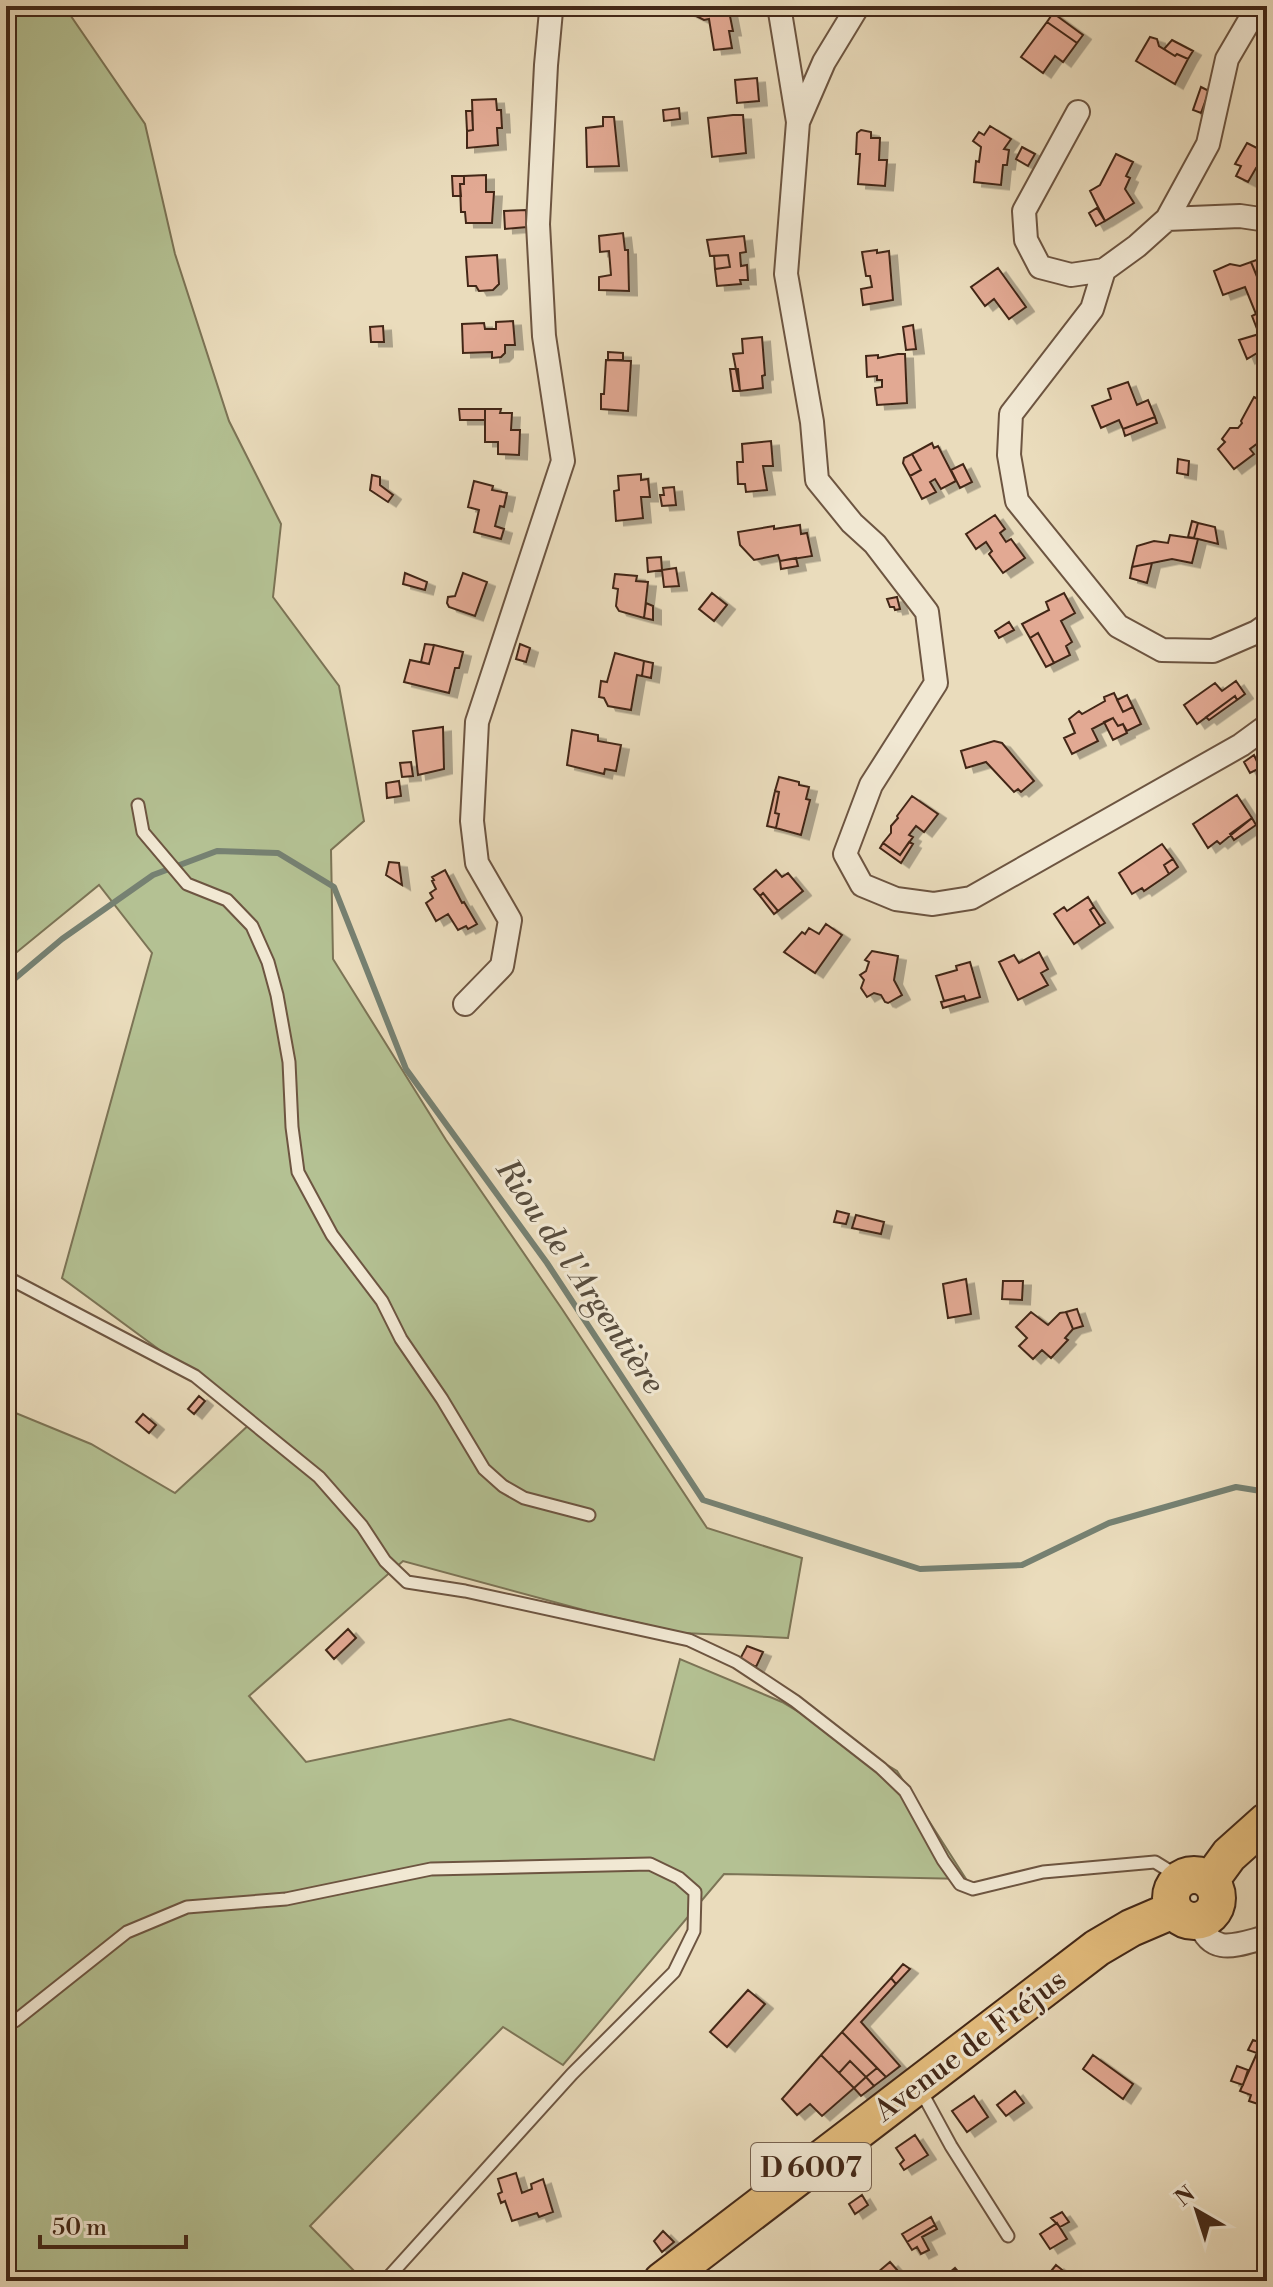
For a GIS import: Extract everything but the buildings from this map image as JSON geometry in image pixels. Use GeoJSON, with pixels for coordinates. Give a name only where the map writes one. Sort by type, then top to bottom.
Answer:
{"type":"FeatureCollection","features":[{"type":"Feature","properties":{"kind":"main road","name":"Avenue de Fréjus"},"geometry":{"type":"LineString","coordinates":[[662,2281],[1097,1948],[1190,1898],[1229,1855],[1267,1821]]}},
{"type":"Feature","properties":{"kind":"street"},"geometry":{"type":"LineString","coordinates":[[465,1004],[502,966],[510,920],[477,863],[472,821],[477,722],[563,461],[544,336],[538,224],[551,11],[547,6]]}},
{"type":"Feature","properties":{"kind":"street"},"geometry":{"type":"LineString","coordinates":[[779,6],[798,122],[786,274],[812,422],[817,480],[852,523],[875,544],[927,612],[936,683],[871,785],[850,840],[845,854],[862,885],[896,899],[933,904],[971,898],[1241,745],[1267,726]]}},
{"type":"Feature","properties":{"kind":"street"},"geometry":{"type":"LineString","coordinates":[[798,122],[824,62],[858,6]]}},
{"type":"Feature","properties":{"kind":"street"},"geometry":{"type":"LineString","coordinates":[[1078,112],[1024,211],[1026,240],[1040,267],[1071,275],[1104,270],[1167,219],[1208,144],[1227,59],[1258,6]]}},
{"type":"Feature","properties":{"kind":"street"},"geometry":{"type":"LineString","coordinates":[[1167,219],[1240,216],[1267,220]]}},
{"type":"Feature","properties":{"kind":"street"},"geometry":{"type":"LineString","coordinates":[[1104,270],[1092,309],[1011,414],[1009,455],[1017,501],[1118,626],[1162,650],[1213,651],[1267,625]]}},
{"type":"Feature","properties":{"kind":"street"},"geometry":{"type":"LineString","coordinates":[[1190,1898],[1203,1933],[1211,1942],[1223,1947],[1267,1937]]}},
{"type":"Feature","properties":{"kind":"lane"},"geometry":{"type":"LineString","coordinates":[[138,805],[143,832],[187,884],[227,900],[252,926],[268,962],[277,995],[289,1062],[298,1172],[332,1235],[382,1301],[401,1339],[484,1469],[503,1486],[524,1498],[589,1515]]}},
{"type":"Feature","properties":{"kind":"lane"},"geometry":{"type":"LineString","coordinates":[[14,1281],[195,1376],[319,1477],[362,1526],[385,1561],[407,1582],[465,1591],[689,1640],[736,1662],[807,1710],[881,1768],[905,1791],[943,1860],[960,1884],[973,1889],[1043,1872],[1155,1862],[1190,1898]]}},
{"type":"Feature","properties":{"kind":"lane"},"geometry":{"type":"LineString","coordinates":[[6,2021],[15,2021],[127,1932],[187,1907],[286,1899],[431,1869],[650,1864],[679,1878],[695,1892],[694,1931],[674,1972],[572,2074],[385,2281]]}},
{"type":"Feature","properties":{"kind":"lane"},"geometry":{"type":"LineString","coordinates":[[917,2085],[1008,2236]]}},
{"type":"Feature","properties":{"kind":"green space"},"geometry":{"type":"Polygon","coordinates":[[[6,6],[64,6],[145,124],[175,254],[229,421],[281,524],[273,597],[339,686],[364,821],[331,850],[333,959],[446,1140],[707,1528],[802,1558],[788,1638],[683,1633],[591,1612],[403,1561],[249,1696],[306,1762],[510,1719],[654,1760],[680,1659],[782,1702],[897,1771],[966,1879],[724,1874],[563,2065],[503,2027],[310,2226],[364,2281],[6,2281],[6,1409],[91,1444],[175,1493],[252,1422],[62,1278],[152,953],[99,885],[6,961],[6,6]]]}},
{"type":"Feature","properties":{"kind":"waterway","name":"Riou de l'Argentière"},"geometry":{"type":"LineString","coordinates":[[6,986],[62,939],[153,875],[217,851],[278,853],[334,887],[406,1069],[547,1263],[703,1500],[920,1569],[1022,1565],[1109,1523],[1236,1487],[1267,1492]]}}]}
